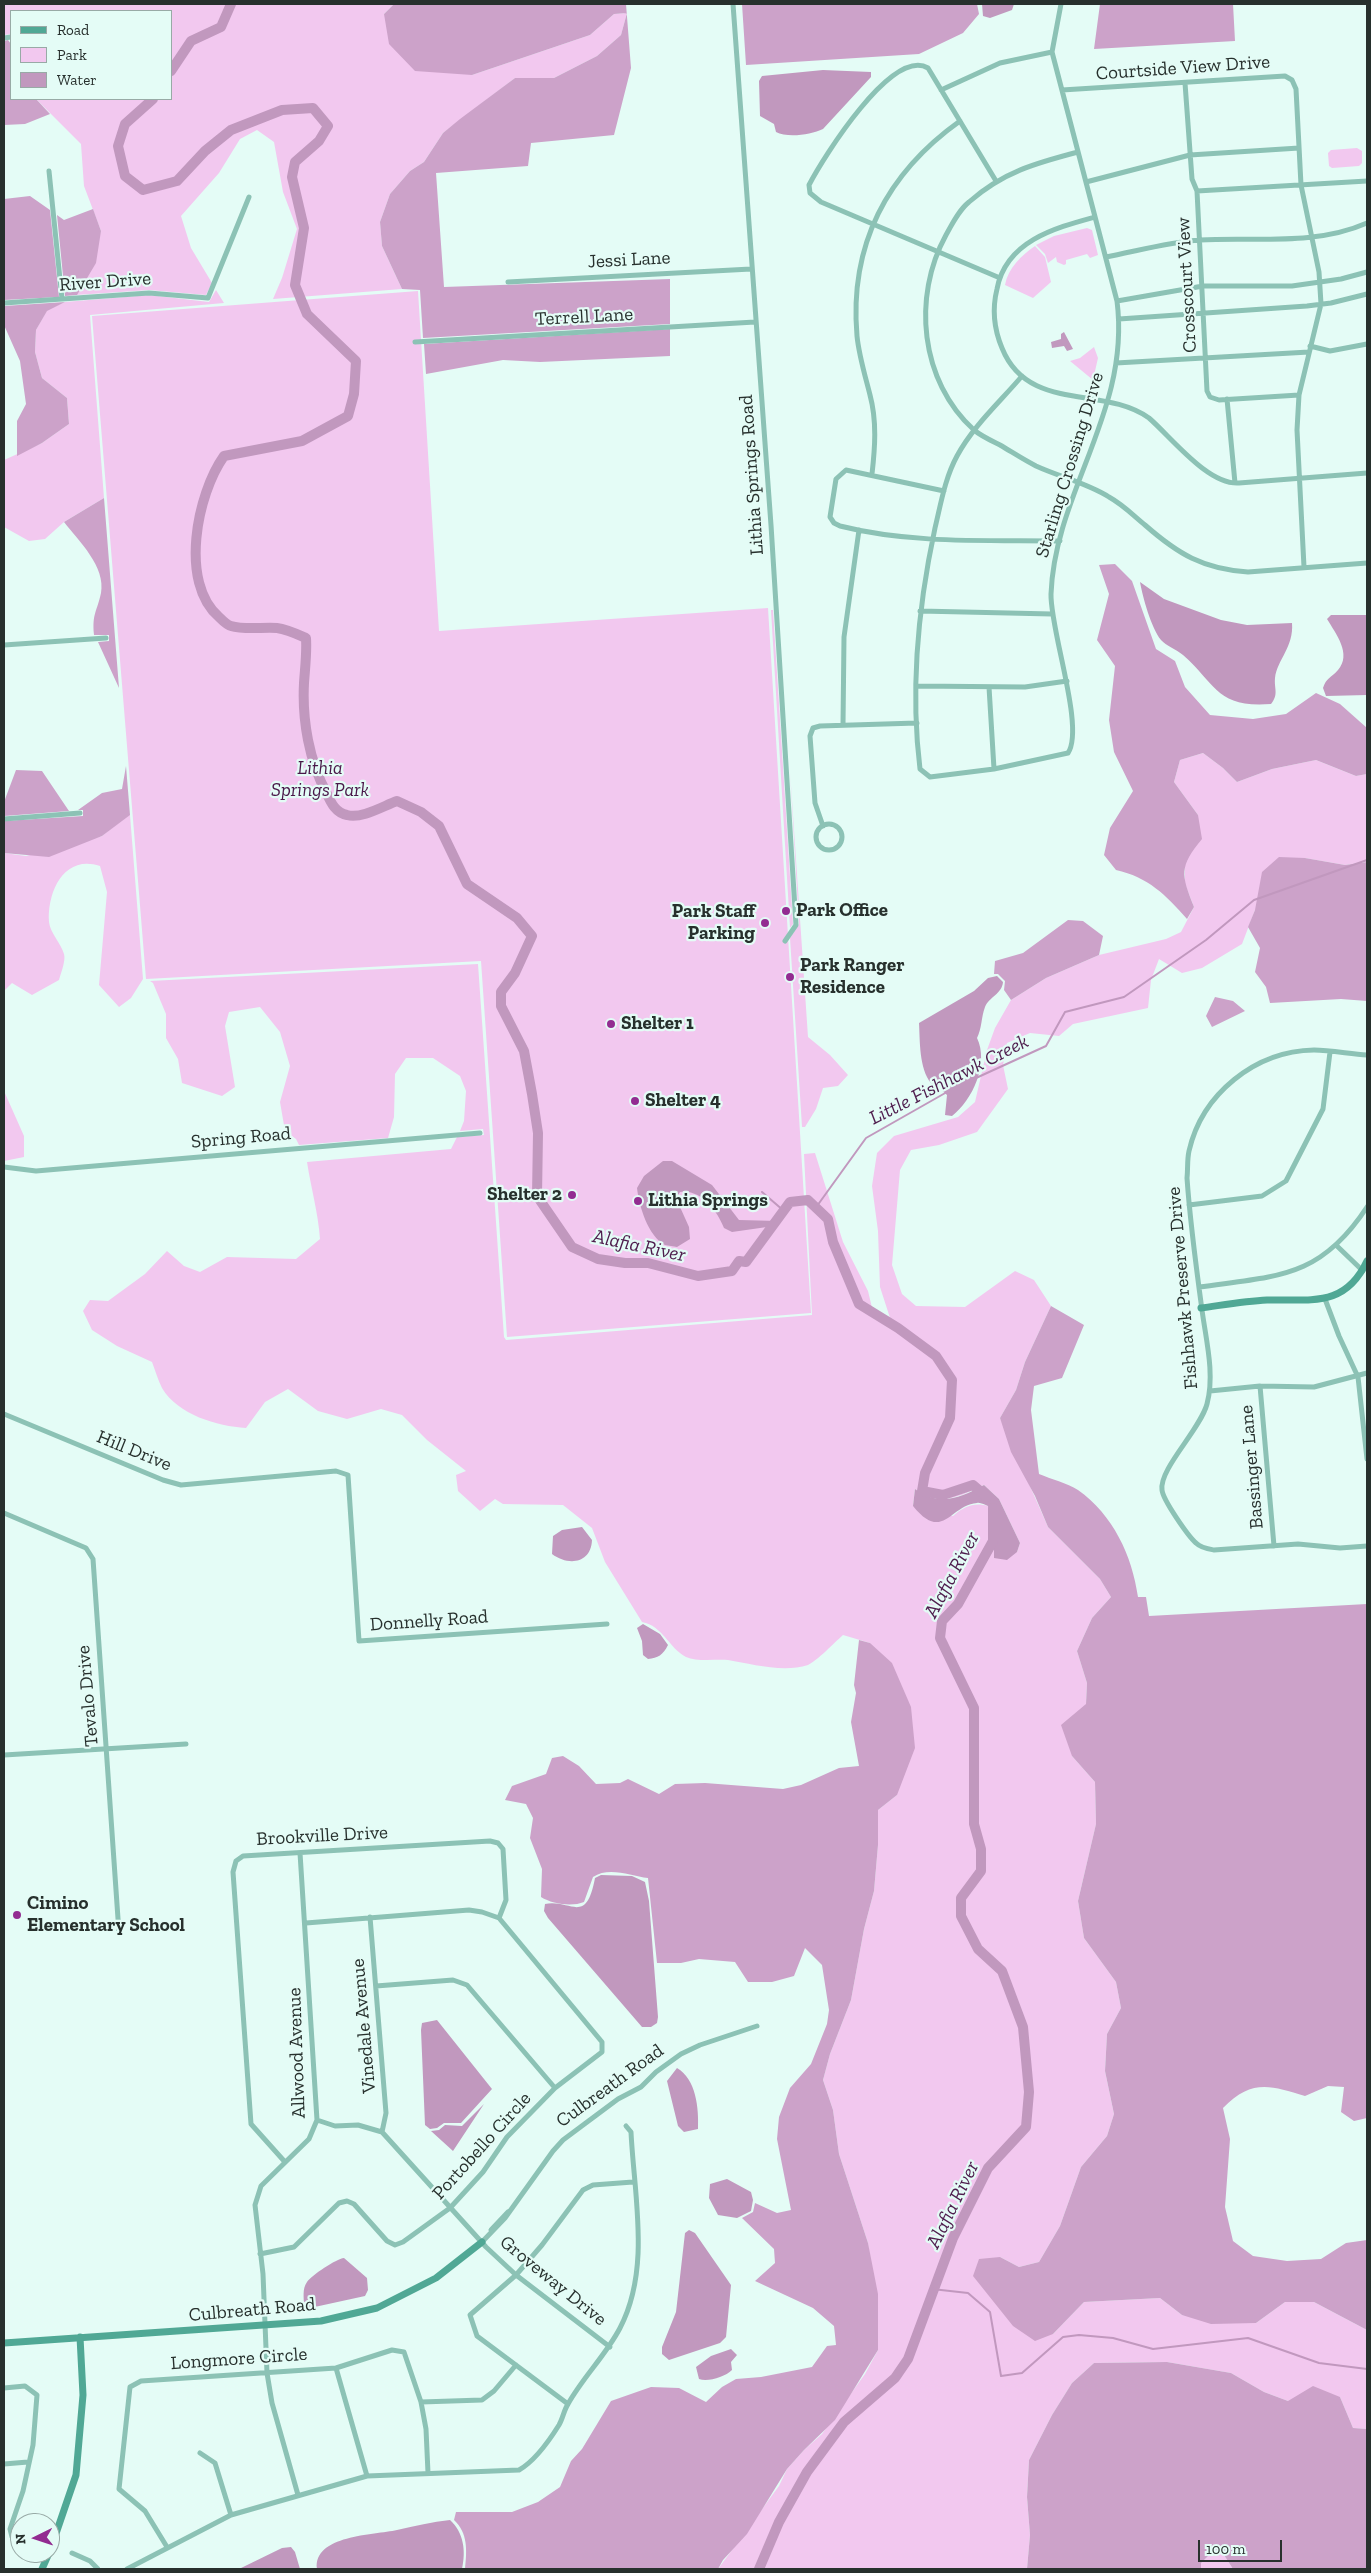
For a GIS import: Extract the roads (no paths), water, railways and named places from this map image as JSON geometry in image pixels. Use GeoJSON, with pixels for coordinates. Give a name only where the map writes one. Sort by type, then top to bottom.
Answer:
{"type":"FeatureCollection","features":[{"type":"Feature","properties":{"kind":"street","name":"Lithia Springs Road"},"geometry":{"type":"LineString","coordinates":[[733,4],[771,525],[796,924],[785,941]]}},
{"type":"Feature","properties":{"kind":"street","name":"Starling Crossing Drive"},"geometry":{"type":"LineString","coordinates":[[1022,376],[974,430],[954,462],[944,491],[920,612],[916,686],[920,769],[930,777],[994,769],[1068,753],[1073,746],[1067,681],[1052,614],[1053,571],[1060,541],[1079,482],[1109,401],[1114,380],[1119,319],[1117,301],[1106,257],[1052,52],[1061,4]]}},
{"type":"Feature","properties":{"kind":"street"},"geometry":{"type":"LineString","coordinates":[[941,90],[1000,63],[1052,52]]}},
{"type":"Feature","properties":{"kind":"street"},"geometry":{"type":"LineString","coordinates":[[996,181],[928,68],[921,64],[914,64],[884,84],[844,127],[820,163],[809,185],[810,193],[814,198],[1000,278]]}},
{"type":"Feature","properties":{"kind":"street","name":"Courtside View Drive"},"geometry":{"type":"LineString","coordinates":[[1062,90],[1285,76],[1292,80],[1296,88],[1301,185],[1320,282],[1321,304],[1299,395],[1297,430],[1298,478],[1304,567]]}},
{"type":"Feature","properties":{"kind":"street","name":"Crosscourt View"},"geometry":{"type":"LineString","coordinates":[[1186,82],[1192,179],[1197,191],[1207,391],[1210,396],[1227,400]]}},
{"type":"Feature","properties":{"kind":"street"},"geometry":{"type":"LineString","coordinates":[[872,474],[875,422],[870,394],[861,363],[856,304],[867,238],[890,189],[907,169],[945,132],[960,122]]}},
{"type":"Feature","properties":{"kind":"street"},"geometry":{"type":"LineString","coordinates":[[1086,182],[1190,155],[1299,148]]}},
{"type":"Feature","properties":{"kind":"street"},"geometry":{"type":"LineString","coordinates":[[1078,152],[1035,163],[996,181],[968,203],[954,221],[938,251],[929,276],[924,305],[926,334],[934,365],[948,397],[974,430],[1036,465],[1079,482],[1120,504],[1158,536],[1190,559],[1219,568],[1248,572],[1367,563]]}},
{"type":"Feature","properties":{"kind":"street"},"geometry":{"type":"LineString","coordinates":[[49,171],[62,299]]}},
{"type":"Feature","properties":{"kind":"street"},"geometry":{"type":"LineString","coordinates":[[1197,191],[1367,180]]}},
{"type":"Feature","properties":{"kind":"street","name":"River Drive"},"geometry":{"type":"LineString","coordinates":[[4,303],[149,292],[208,298],[249,197]]}},
{"type":"Feature","properties":{"kind":"street"},"geometry":{"type":"LineString","coordinates":[[1095,217],[1038,236],[1020,249],[1000,278],[994,310],[996,335],[1006,358],[1022,376],[1059,394],[1109,401],[1144,414],[1211,475],[1224,482],[1235,483],[1367,473]]}},
{"type":"Feature","properties":{"kind":"street"},"geometry":{"type":"LineString","coordinates":[[1106,257],[1200,240],[1312,238],[1334,234],[1367,223]]}},
{"type":"Feature","properties":{"kind":"street","name":"Jessi Lane"},"geometry":{"type":"LineString","coordinates":[[508,282],[751,269]]}},
{"type":"Feature","properties":{"kind":"street"},"geometry":{"type":"LineString","coordinates":[[1117,301],[1203,286],[1292,286],[1367,272]]}},
{"type":"Feature","properties":{"kind":"street"},"geometry":{"type":"LineString","coordinates":[[1119,319],[1321,304],[1367,294]]}},
{"type":"Feature","properties":{"kind":"street","name":"Terrell Lane"},"geometry":{"type":"LineString","coordinates":[[415,342],[755,322]]}},
{"type":"Feature","properties":{"kind":"street"},"geometry":{"type":"LineString","coordinates":[[1116,363],[1206,358],[1309,349],[1330,351],[1367,344]]}},
{"type":"Feature","properties":{"kind":"street"},"geometry":{"type":"LineString","coordinates":[[1235,483],[1227,400],[1299,395]]}},
{"type":"Feature","properties":{"kind":"street"},"geometry":{"type":"LineString","coordinates":[[944,491],[872,474],[846,470],[836,479],[829,512],[831,519],[836,524],[859,530],[933,539],[1060,541]]}},
{"type":"Feature","properties":{"kind":"street"},"geometry":{"type":"LineString","coordinates":[[843,725],[844,637],[859,530]]}},
{"type":"Feature","properties":{"kind":"street"},"geometry":{"type":"LineString","coordinates":[[920,612],[1052,614]]}},
{"type":"Feature","properties":{"kind":"street"},"geometry":{"type":"LineString","coordinates":[[4,645],[106,638]]}},
{"type":"Feature","properties":{"kind":"street"},"geometry":{"type":"LineString","coordinates":[[916,686],[1025,687],[1067,681]]}},
{"type":"Feature","properties":{"kind":"street"},"geometry":{"type":"LineString","coordinates":[[989,688],[994,769]]}},
{"type":"Feature","properties":{"kind":"street"},"geometry":{"type":"LineString","coordinates":[[823,826],[815,803],[810,736],[814,728],[820,726],[917,723]]}},
{"type":"Feature","properties":{"kind":"street"},"geometry":{"type":"LineString","coordinates":[[4,819],[80,813]]}},
{"type":"Feature","properties":{"kind":"street"},"geometry":{"type":"LineString","coordinates":[[833,825],[841,831],[842,840],[835,849],[825,850],[818,844],[817,833],[823,826],[833,825]]}},
{"type":"Feature","properties":{"kind":"street","name":"Fishhawk Preserve Drive"},"geometry":{"type":"LineString","coordinates":[[1367,1056],[1314,1050],[1294,1052],[1272,1058],[1237,1076],[1221,1089],[1204,1113],[1189,1152],[1187,1178],[1210,1375],[1210,1391],[1202,1419],[1162,1479],[1164,1498],[1194,1540],[1202,1547],[1214,1550],[1298,1544],[1340,1548],[1367,1546]]}},
{"type":"Feature","properties":{"kind":"street"},"geometry":{"type":"LineString","coordinates":[[1189,1205],[1262,1196],[1286,1181],[1323,1109],[1330,1052]]}},
{"type":"Feature","properties":{"kind":"street","name":"Spring Road"},"geometry":{"type":"LineString","coordinates":[[4,1168],[36,1171],[480,1132]]}},
{"type":"Feature","properties":{"kind":"street"},"geometry":{"type":"LineString","coordinates":[[1199,1286],[1296,1272],[1337,1246],[1367,1207]]}},
{"type":"Feature","properties":{"kind":"street"},"geometry":{"type":"LineString","coordinates":[[1337,1246],[1362,1271]]}},
{"type":"Feature","properties":{"kind":"street"},"geometry":{"type":"LineString","coordinates":[[1201,1308],[1251,1301],[1325,1299],[1347,1288],[1362,1271],[1367,1261]]}},
{"type":"Feature","properties":{"kind":"street"},"geometry":{"type":"LineString","coordinates":[[1325,1299],[1338,1336],[1358,1377],[1367,1459]]}},
{"type":"Feature","properties":{"kind":"street"},"geometry":{"type":"LineString","coordinates":[[1210,1391],[1260,1386],[1314,1387],[1358,1377],[1367,1373]]}},
{"type":"Feature","properties":{"kind":"street","name":"Bassinger Lane"},"geometry":{"type":"LineString","coordinates":[[1260,1386],[1274,1546]]}},
{"type":"Feature","properties":{"kind":"street","name":"Hill Drive"},"geometry":{"type":"LineString","coordinates":[[4,1414],[162,1480],[181,1485],[336,1471],[348,1475]]}},
{"type":"Feature","properties":{"kind":"street","name":"Donnelly Road"},"geometry":{"type":"LineString","coordinates":[[348,1475],[359,1641],[607,1624]]}},
{"type":"Feature","properties":{"kind":"street","name":"Tevalo Drive"},"geometry":{"type":"LineString","coordinates":[[4,1513],[86,1548],[93,1559],[108,1747],[119,1933]]}},
{"type":"Feature","properties":{"kind":"street"},"geometry":{"type":"LineString","coordinates":[[4,1755],[108,1747],[186,1744]]}},
{"type":"Feature","properties":{"kind":"street","name":"Brookville Drive"},"geometry":{"type":"LineString","coordinates":[[285,2162],[251,2124],[233,1872],[236,1862],[243,1856],[490,1841],[498,1843],[503,1849],[506,1900],[499,1918]]}},
{"type":"Feature","properties":{"kind":"street","name":"Allwood Avenue"},"geometry":{"type":"LineString","coordinates":[[298,2495],[272,2403],[267,2373],[266,2326],[255,2205],[261,2186],[309,2139],[317,2120],[306,1923],[300,1853]]}},
{"type":"Feature","properties":{"kind":"street"},"geometry":{"type":"LineString","coordinates":[[306,1923],[469,1910],[499,1918]]}},
{"type":"Feature","properties":{"kind":"street","name":"Vinedale Avenue"},"geometry":{"type":"LineString","coordinates":[[370,1917],[386,2114],[382,2132]]}},
{"type":"Feature","properties":{"kind":"street","name":"Portobello Circle"},"geometry":{"type":"LineString","coordinates":[[260,2254],[294,2247],[339,2203],[347,2201],[354,2204],[387,2241],[395,2246],[403,2242],[450,2208],[483,2172],[507,2137],[554,2088],[602,2052],[602,2042],[499,1918]]}},
{"type":"Feature","properties":{"kind":"street"},"geometry":{"type":"LineString","coordinates":[[376,1986],[453,1980],[467,1985],[554,2088]]}},
{"type":"Feature","properties":{"kind":"street","name":"Culbreath Road"},"geometry":{"type":"LineString","coordinates":[[4,2342],[321,2321],[377,2308],[436,2278],[482,2242],[494,2231],[552,2151],[589,2121],[618,2100],[641,2087],[656,2072],[681,2054],[700,2045],[757,2026]]}},
{"type":"Feature","properties":{"kind":"street"},"geometry":{"type":"LineString","coordinates":[[317,2120],[335,2126],[358,2125],[382,2132]]}},
{"type":"Feature","properties":{"kind":"street"},"geometry":{"type":"LineString","coordinates":[[127,2569],[231,2515],[367,2476],[519,2470],[530,2464],[559,2424],[568,2404],[610,2347],[624,2317],[637,2269],[638,2239],[631,2132],[626,2126]]}},
{"type":"Feature","properties":{"kind":"street","name":"Groveway Drive"},"geometry":{"type":"LineString","coordinates":[[382,2132],[450,2208],[516,2275],[610,2347]]}},
{"type":"Feature","properties":{"kind":"street"},"geometry":{"type":"LineString","coordinates":[[568,2404],[477,2336],[470,2315],[516,2275],[542,2245],[583,2190],[593,2185],[633,2182]]}},
{"type":"Feature","properties":{"kind":"street"},"geometry":{"type":"LineString","coordinates":[[60,2522],[76,2474],[83,2395],[80,2338]]}},
{"type":"Feature","properties":{"kind":"street","name":"Longmore Circle"},"geometry":{"type":"LineString","coordinates":[[167,2547],[146,2511],[119,2489],[130,2387],[141,2381],[336,2368],[392,2350],[404,2352],[420,2402],[426,2429],[428,2473]]}},
{"type":"Feature","properties":{"kind":"street"},"geometry":{"type":"LineString","coordinates":[[420,2402],[482,2400],[494,2391],[516,2365]]}},
{"type":"Feature","properties":{"kind":"street"},"geometry":{"type":"LineString","coordinates":[[336,2368],[367,2476]]}},
{"type":"Feature","properties":{"kind":"street"},"geometry":{"type":"LineString","coordinates":[[4,2388],[26,2386],[37,2395],[33,2445],[23,2491],[15,2513]]}},
{"type":"Feature","properties":{"kind":"street"},"geometry":{"type":"LineString","coordinates":[[200,2453],[215,2463],[231,2515]]}},
{"type":"Feature","properties":{"kind":"street"},"geometry":{"type":"LineString","coordinates":[[4,2464],[28,2462]]}},
{"type":"Feature","properties":{"kind":"street"},"geometry":{"type":"LineString","coordinates":[[72,2553],[90,2561],[98,2569]]}},
{"type":"Feature","properties":{"kind":"water"},"geometry":{"type":"Polygon","coordinates":[[[982,4],[1014,4],[1012,10],[990,18],[983,16],[982,4]]]}},
{"type":"Feature","properties":{"kind":"water"},"geometry":{"type":"Polygon","coordinates":[[[823,70],[871,72],[871,77],[823,129],[818,131],[799,135],[781,134],[776,132],[774,124],[760,116],[759,81],[762,76],[823,70]]]}},
{"type":"Feature","properties":{"kind":"water"},"geometry":{"type":"Polygon","coordinates":[[[1064,332],[1073,349],[1067,351],[1064,346],[1052,348],[1051,342],[1061,339],[1061,334],[1064,332]]]}},
{"type":"Feature","properties":{"kind":"water"},"geometry":{"type":"Polygon","coordinates":[[[1140,582],[1164,599],[1221,620],[1247,625],[1292,623],[1292,632],[1288,646],[1276,671],[1276,694],[1271,704],[1253,704],[1228,698],[1211,685],[1183,655],[1163,642],[1151,620],[1140,582]]]}},
{"type":"Feature","properties":{"kind":"water"},"geometry":{"type":"Polygon","coordinates":[[[1331,615],[1367,615],[1367,695],[1326,696],[1323,688],[1324,685],[1338,670],[1342,664],[1343,657],[1341,644],[1327,619],[1331,615]]]}},
{"type":"Feature","properties":{"kind":"water"},"geometry":{"type":"Polygon","coordinates":[[[997,976],[1003,982],[1002,986],[985,1007],[977,1038],[981,1058],[977,1080],[960,1109],[952,1116],[945,1115],[947,1095],[931,1083],[924,1070],[919,1023],[974,991],[988,978],[997,976]]]}},
{"type":"Feature","properties":{"kind":"water"},"geometry":{"type":"Polygon","coordinates":[[[663,1161],[672,1161],[712,1185],[739,1220],[778,1221],[774,1226],[732,1232],[724,1228],[713,1208],[701,1197],[688,1192],[680,1192],[676,1198],[689,1227],[690,1239],[677,1247],[665,1245],[654,1235],[645,1220],[637,1188],[644,1176],[663,1161]]]}},
{"type":"Feature","properties":{"kind":"water"},"geometry":{"type":"Polygon","coordinates":[[[984,1485],[999,1499],[1020,1543],[1017,1552],[1007,1560],[994,1558],[994,1523],[988,1506],[981,1503],[968,1505],[939,1522],[923,1517],[913,1506],[915,1489],[933,1498],[950,1499],[984,1485]]]}},
{"type":"Feature","properties":{"kind":"water"},"geometry":{"type":"Polygon","coordinates":[[[582,1527],[592,1540],[588,1554],[583,1558],[571,1561],[558,1558],[552,1554],[553,1536],[562,1530],[582,1527]]]}},
{"type":"Feature","properties":{"kind":"water"},"geometry":{"type":"Polygon","coordinates":[[[643,1624],[660,1634],[668,1645],[662,1654],[657,1657],[648,1659],[643,1655],[642,1641],[637,1628],[643,1624]]]}},
{"type":"Feature","properties":{"kind":"water"},"geometry":{"type":"Polygon","coordinates":[[[601,1875],[632,1876],[645,1882],[649,1901],[658,2017],[657,2023],[651,2027],[642,2027],[544,1911],[545,1904],[582,1906],[587,1902],[595,1878],[601,1875]]]}},
{"type":"Feature","properties":{"kind":"water"},"geometry":{"type":"Polygon","coordinates":[[[437,2020],[492,2089],[461,2123],[444,2123],[437,2128],[430,2129],[425,2125],[421,2030],[422,2023],[437,2020]]]}},
{"type":"Feature","properties":{"kind":"water"},"geometry":{"type":"Polygon","coordinates":[[[677,2068],[688,2079],[695,2095],[698,2129],[684,2132],[678,2126],[667,2081],[677,2068]]]}},
{"type":"Feature","properties":{"kind":"water"},"geometry":{"type":"Polygon","coordinates":[[[484,2104],[453,2151],[431,2131],[439,2130],[445,2125],[462,2126],[484,2104]]]}},
{"type":"Feature","properties":{"kind":"water"},"geometry":{"type":"Polygon","coordinates":[[[727,2179],[751,2192],[753,2200],[751,2211],[737,2218],[718,2215],[709,2198],[710,2184],[727,2179]]]}},
{"type":"Feature","properties":{"kind":"water"},"geometry":{"type":"Polygon","coordinates":[[[689,2230],[695,2233],[731,2285],[726,2337],[720,2343],[669,2360],[662,2354],[662,2347],[676,2312],[685,2233],[689,2230]]]}},
{"type":"Feature","properties":{"kind":"water"},"geometry":{"type":"Polygon","coordinates":[[[344,2258],[367,2278],[368,2290],[365,2296],[310,2308],[304,2306],[304,2291],[307,2282],[324,2268],[344,2258]]]}},
{"type":"Feature","properties":{"kind":"water"},"geometry":{"type":"Polygon","coordinates":[[[731,2349],[737,2355],[731,2362],[732,2370],[716,2378],[699,2379],[696,2367],[711,2356],[731,2349]]]}},
{"type":"Feature","properties":{"kind":"water"},"geometry":{"type":"Polygon","coordinates":[[[450,2520],[455,2525],[463,2543],[462,2569],[317,2569],[318,2558],[325,2549],[334,2543],[361,2536],[450,2520]]]}},
{"type":"Feature","properties":{"kind":"water"},"geometry":{"type":"Polygon","coordinates":[[[291,2547],[295,2552],[300,2569],[239,2569],[282,2548],[291,2547]]]}},
{"type":"Feature","properties":{"kind":"waterway","name":"Alafia River"},"geometry":{"type":"LineString","coordinates":[[172,70],[191,41],[221,27],[231,4]]}},
{"type":"Feature","properties":{"kind":"waterway","name":"Alafia River"},"geometry":{"type":"LineString","coordinates":[[152,100],[125,124],[118,146],[125,176],[143,190],[177,181],[205,151],[231,130],[282,110],[313,108],[328,126],[319,141],[295,162],[292,177],[304,228],[295,285],[307,314],[356,361],[354,394],[348,416],[302,441],[224,456],[214,472],[200,515],[196,538],[196,561],[199,583],[207,602],[219,617],[229,625],[242,628],[280,629],[306,638],[304,711],[308,740],[321,781],[334,807],[343,814],[353,816],[397,801],[421,812],[439,826],[467,884],[517,918],[532,936],[515,973],[501,992],[501,1006],[524,1051],[538,1133],[537,1196],[572,1247],[598,1259],[625,1263],[648,1263],[698,1276],[732,1271],[739,1261],[746,1262],[790,1202],[808,1200],[828,1219],[833,1242],[859,1304],[898,1328],[936,1356],[952,1380],[950,1418],[925,1473],[922,1491],[943,1495],[973,1485],[987,1497]]}},
{"type":"Feature","properties":{"kind":"waterway","name":"Little Fishhawk Creek"},"geometry":{"type":"LineString","coordinates":[[976,1078],[1046,1046],[1065,1012],[1124,997],[1206,940],[1254,900],[1367,860]]}},
{"type":"Feature","properties":{"kind":"waterway","name":"Little Fishhawk Creek"},"geometry":{"type":"LineString","coordinates":[[817,1206],[866,1138],[947,1092]]}},
{"type":"Feature","properties":{"kind":"waterway"},"geometry":{"type":"LineString","coordinates":[[762,1192],[784,1211]]}},
{"type":"Feature","properties":{"kind":"waterway","name":"Alafia River"},"geometry":{"type":"LineString","coordinates":[[759,2569],[779,2522],[807,2472],[844,2422],[895,2378],[908,2359],[953,2238],[988,2168],[1026,2127],[1029,2092],[1023,2027],[1002,1971],[978,1949],[961,1916],[961,1898],[981,1871],[981,1849],[974,1824],[974,1708],[940,1638],[942,1621],[958,1604],[993,1541],[993,1508]]}},
{"type":"Feature","properties":{"kind":"waterway"},"geometry":{"type":"LineString","coordinates":[[932,2289],[968,2293],[990,2312],[1001,2376],[1022,2373],[1063,2337],[1079,2335],[1113,2338],[1153,2349],[1248,2338],[1319,2363],[1367,2369]]}},
{"type":"Feature","properties":{"kind":"place","name":"Park Office"},"geometry":{"type":"Point","coordinates":[786,911]}},
{"type":"Feature","properties":{"kind":"place","name":"Park Staff Parking"},"geometry":{"type":"Point","coordinates":[765,923]}},
{"type":"Feature","properties":{"kind":"place","name":"Park Ranger Residence"},"geometry":{"type":"Point","coordinates":[790,977]}},
{"type":"Feature","properties":{"kind":"place","name":"Shelter 1"},"geometry":{"type":"Point","coordinates":[611,1024]}},
{"type":"Feature","properties":{"kind":"place","name":"Shelter 4"},"geometry":{"type":"Point","coordinates":[635,1101]}},
{"type":"Feature","properties":{"kind":"place","name":"Shelter 2"},"geometry":{"type":"Point","coordinates":[572,1195]}},
{"type":"Feature","properties":{"kind":"place","name":"Lithia Springs"},"geometry":{"type":"Point","coordinates":[638,1201]}},
{"type":"Feature","properties":{"kind":"place","name":"Cimino Elementary School"},"geometry":{"type":"Point","coordinates":[17,1915]}},
{"type":"Feature","properties":{"kind":"park label","name":"Lithia Springs Park"},"geometry":{"type":"Point","coordinates":[320,780]}}]}
